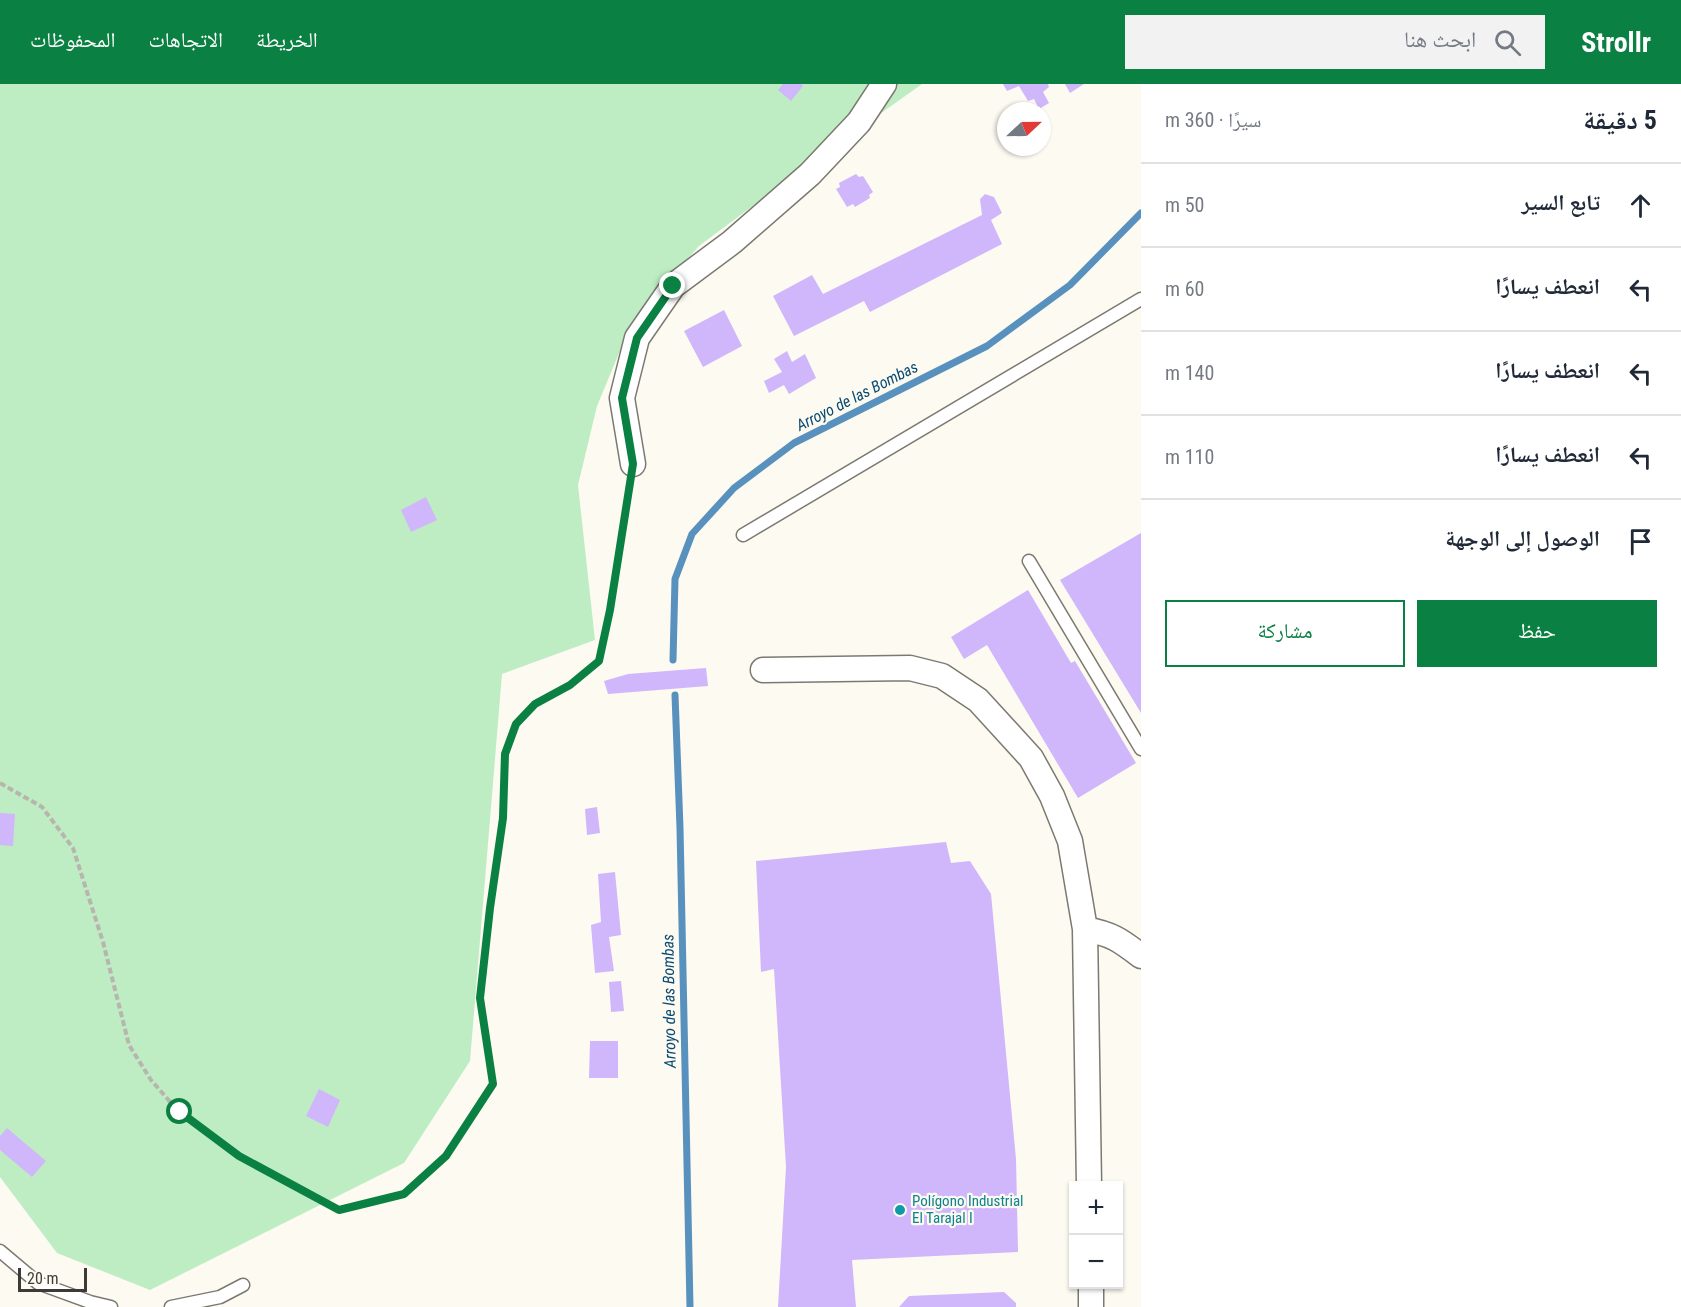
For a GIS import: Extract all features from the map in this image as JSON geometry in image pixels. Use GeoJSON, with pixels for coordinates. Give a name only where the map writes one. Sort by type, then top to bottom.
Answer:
{"type":"FeatureCollection","features":[{"type":"Feature","properties":{"kind":"street"},"geometry":{"type":"LineString","coordinates":[[633,464],[622,398],[637,338],[673,286],[732,242],[810,174],[859,122],[884,84]]}},
{"type":"Feature","properties":{"kind":"street"},"geometry":{"type":"LineString","coordinates":[[763,670],[910,668],[942,676],[978,700],[1031,758],[1052,796],[1070,841],[1085,929],[1089,1181]]}},
{"type":"Feature","properties":{"kind":"street"},"geometry":{"type":"LineString","coordinates":[[1085,929],[1102,932],[1118,939],[1141,956]]}},
{"type":"Feature","properties":{"kind":"street"},"geometry":{"type":"LineString","coordinates":[[1091,1289],[1092,1307]]}},
{"type":"Feature","properties":{"kind":"lane"},"geometry":{"type":"LineString","coordinates":[[743,534],[1141,299]]}},
{"type":"Feature","properties":{"kind":"lane"},"geometry":{"type":"LineString","coordinates":[[1029,561],[1141,749]]}},
{"type":"Feature","properties":{"kind":"lane"},"geometry":{"type":"LineString","coordinates":[[0,1251],[38,1283],[90,1302],[111,1307]]}},
{"type":"Feature","properties":{"kind":"lane"},"geometry":{"type":"LineString","coordinates":[[171,1307],[220,1297],[243,1285]]}},
{"type":"Feature","properties":{"kind":"path"},"geometry":{"type":"LineString","coordinates":[[0,783],[42,807],[73,848],[103,942],[129,1045],[151,1080],[180,1112],[239,1156],[339,1210],[404,1194],[446,1156],[493,1084],[480,998],[503,818],[505,754],[516,724],[535,704],[570,685],[599,661],[610,610],[633,464]]}},
{"type":"Feature","properties":{"kind":"green space"},"geometry":{"type":"Polygon","coordinates":[[[0,84],[922,84],[699,246],[632,322],[597,406],[578,485],[595,640],[502,674],[470,1061],[404,1163],[150,1290],[57,1253],[0,1177],[0,84]]]}},
{"type":"Feature","properties":{"kind":"building"},"geometry":{"type":"Polygon","coordinates":[[[783,84],[803,86],[791,101],[778,90],[783,84]]]}},
{"type":"Feature","properties":{"kind":"building"},"geometry":{"type":"Polygon","coordinates":[[[1003,84],[1048,84],[1049,87],[1043,92],[1048,102],[1036,102],[1034,99],[1028,101],[1019,86],[1007,91],[1003,84]]]}},
{"type":"Feature","properties":{"kind":"building"},"geometry":{"type":"Polygon","coordinates":[[[1065,84],[1084,84],[1070,93],[1065,84]]]}},
{"type":"Feature","properties":{"kind":"building"},"geometry":{"type":"Polygon","coordinates":[[[856,174],[859,177],[863,176],[873,192],[869,195],[870,198],[855,207],[853,204],[847,207],[836,189],[840,187],[839,183],[856,174]]]}},
{"type":"Feature","properties":{"kind":"building"},"geometry":{"type":"Polygon","coordinates":[[[985,194],[994,197],[1002,213],[991,220],[1002,244],[870,312],[864,301],[794,336],[773,296],[812,275],[823,294],[982,215],[980,199],[985,194]]]}},
{"type":"Feature","properties":{"kind":"building"},"geometry":{"type":"Polygon","coordinates":[[[724,310],[742,346],[703,367],[684,331],[724,310]]]}},
{"type":"Feature","properties":{"kind":"building"},"geometry":{"type":"Polygon","coordinates":[[[787,351],[792,362],[805,354],[816,378],[789,394],[784,385],[769,393],[764,381],[782,372],[774,359],[787,351]]]}},
{"type":"Feature","properties":{"kind":"building"},"geometry":{"type":"Polygon","coordinates":[[[426,497],[437,520],[411,532],[401,510],[426,497]]]}},
{"type":"Feature","properties":{"kind":"building"},"geometry":{"type":"Polygon","coordinates":[[[1141,533],[1141,713],[1060,580],[1141,533]]]}},
{"type":"Feature","properties":{"kind":"building"},"geometry":{"type":"Polygon","coordinates":[[[1028,590],[1071,663],[1075,661],[1136,763],[1078,798],[987,645],[964,659],[951,637],[1028,590]]]}},
{"type":"Feature","properties":{"kind":"building"},"geometry":{"type":"Polygon","coordinates":[[[706,668],[708,686],[608,694],[604,681],[628,674],[706,668]]]}},
{"type":"Feature","properties":{"kind":"building"},"geometry":{"type":"Polygon","coordinates":[[[597,807],[600,833],[587,835],[585,809],[597,807]]]}},
{"type":"Feature","properties":{"kind":"building"},"geometry":{"type":"Polygon","coordinates":[[[0,813],[15,814],[13,846],[0,845],[0,813]]]}},
{"type":"Feature","properties":{"kind":"building"},"geometry":{"type":"Polygon","coordinates":[[[946,842],[951,863],[970,861],[991,894],[1016,1159],[1018,1252],[852,1260],[856,1307],[778,1307],[786,1167],[774,969],[761,972],[756,861],[946,842]]]}},
{"type":"Feature","properties":{"kind":"building"},"geometry":{"type":"Polygon","coordinates":[[[615,872],[621,935],[609,937],[614,971],[595,973],[591,925],[601,922],[598,874],[615,872]]]}},
{"type":"Feature","properties":{"kind":"building"},"geometry":{"type":"Polygon","coordinates":[[[621,981],[624,1011],[611,1012],[609,982],[621,981]]]}},
{"type":"Feature","properties":{"kind":"building"},"geometry":{"type":"Polygon","coordinates":[[[590,1041],[618,1041],[618,1078],[589,1078],[590,1041]]]}},
{"type":"Feature","properties":{"kind":"building"},"geometry":{"type":"Polygon","coordinates":[[[319,1089],[340,1100],[328,1127],[306,1116],[319,1089]]]}},
{"type":"Feature","properties":{"kind":"building"},"geometry":{"type":"Polygon","coordinates":[[[7,1128],[46,1161],[32,1177],[0,1150],[0,1136],[7,1128]]]}},
{"type":"Feature","properties":{"kind":"building"},"geometry":{"type":"Polygon","coordinates":[[[1004,1292],[1016,1303],[1016,1307],[899,1307],[909,1296],[1004,1292]]]}},
{"type":"Feature","properties":{"kind":"waterway","name":"Arroyo de las Bombas"},"geometry":{"type":"LineString","coordinates":[[673,660],[675,579],[692,534],[734,488],[794,443],[987,346],[1070,285],[1141,213]]}},
{"type":"Feature","properties":{"kind":"waterway","name":"Arroyo de las Bombas"},"geometry":{"type":"LineString","coordinates":[[675,695],[690,1307]]}},
{"type":"Feature","properties":{"kind":"place","name":"Polígono Industrial El Tarajal I"},"geometry":{"type":"Point","coordinates":[900,1210]}},
{"type":"Feature","properties":{"kind":"route"},"geometry":{"type":"LineString","coordinates":[[180,1112],[239,1156],[339,1210],[404,1194],[446,1156],[493,1084],[480,998],[503,818],[505,754],[516,724],[535,704],[570,685],[599,661],[610,610],[633,464],[622,398],[637,338],[673,286]]}}]}
